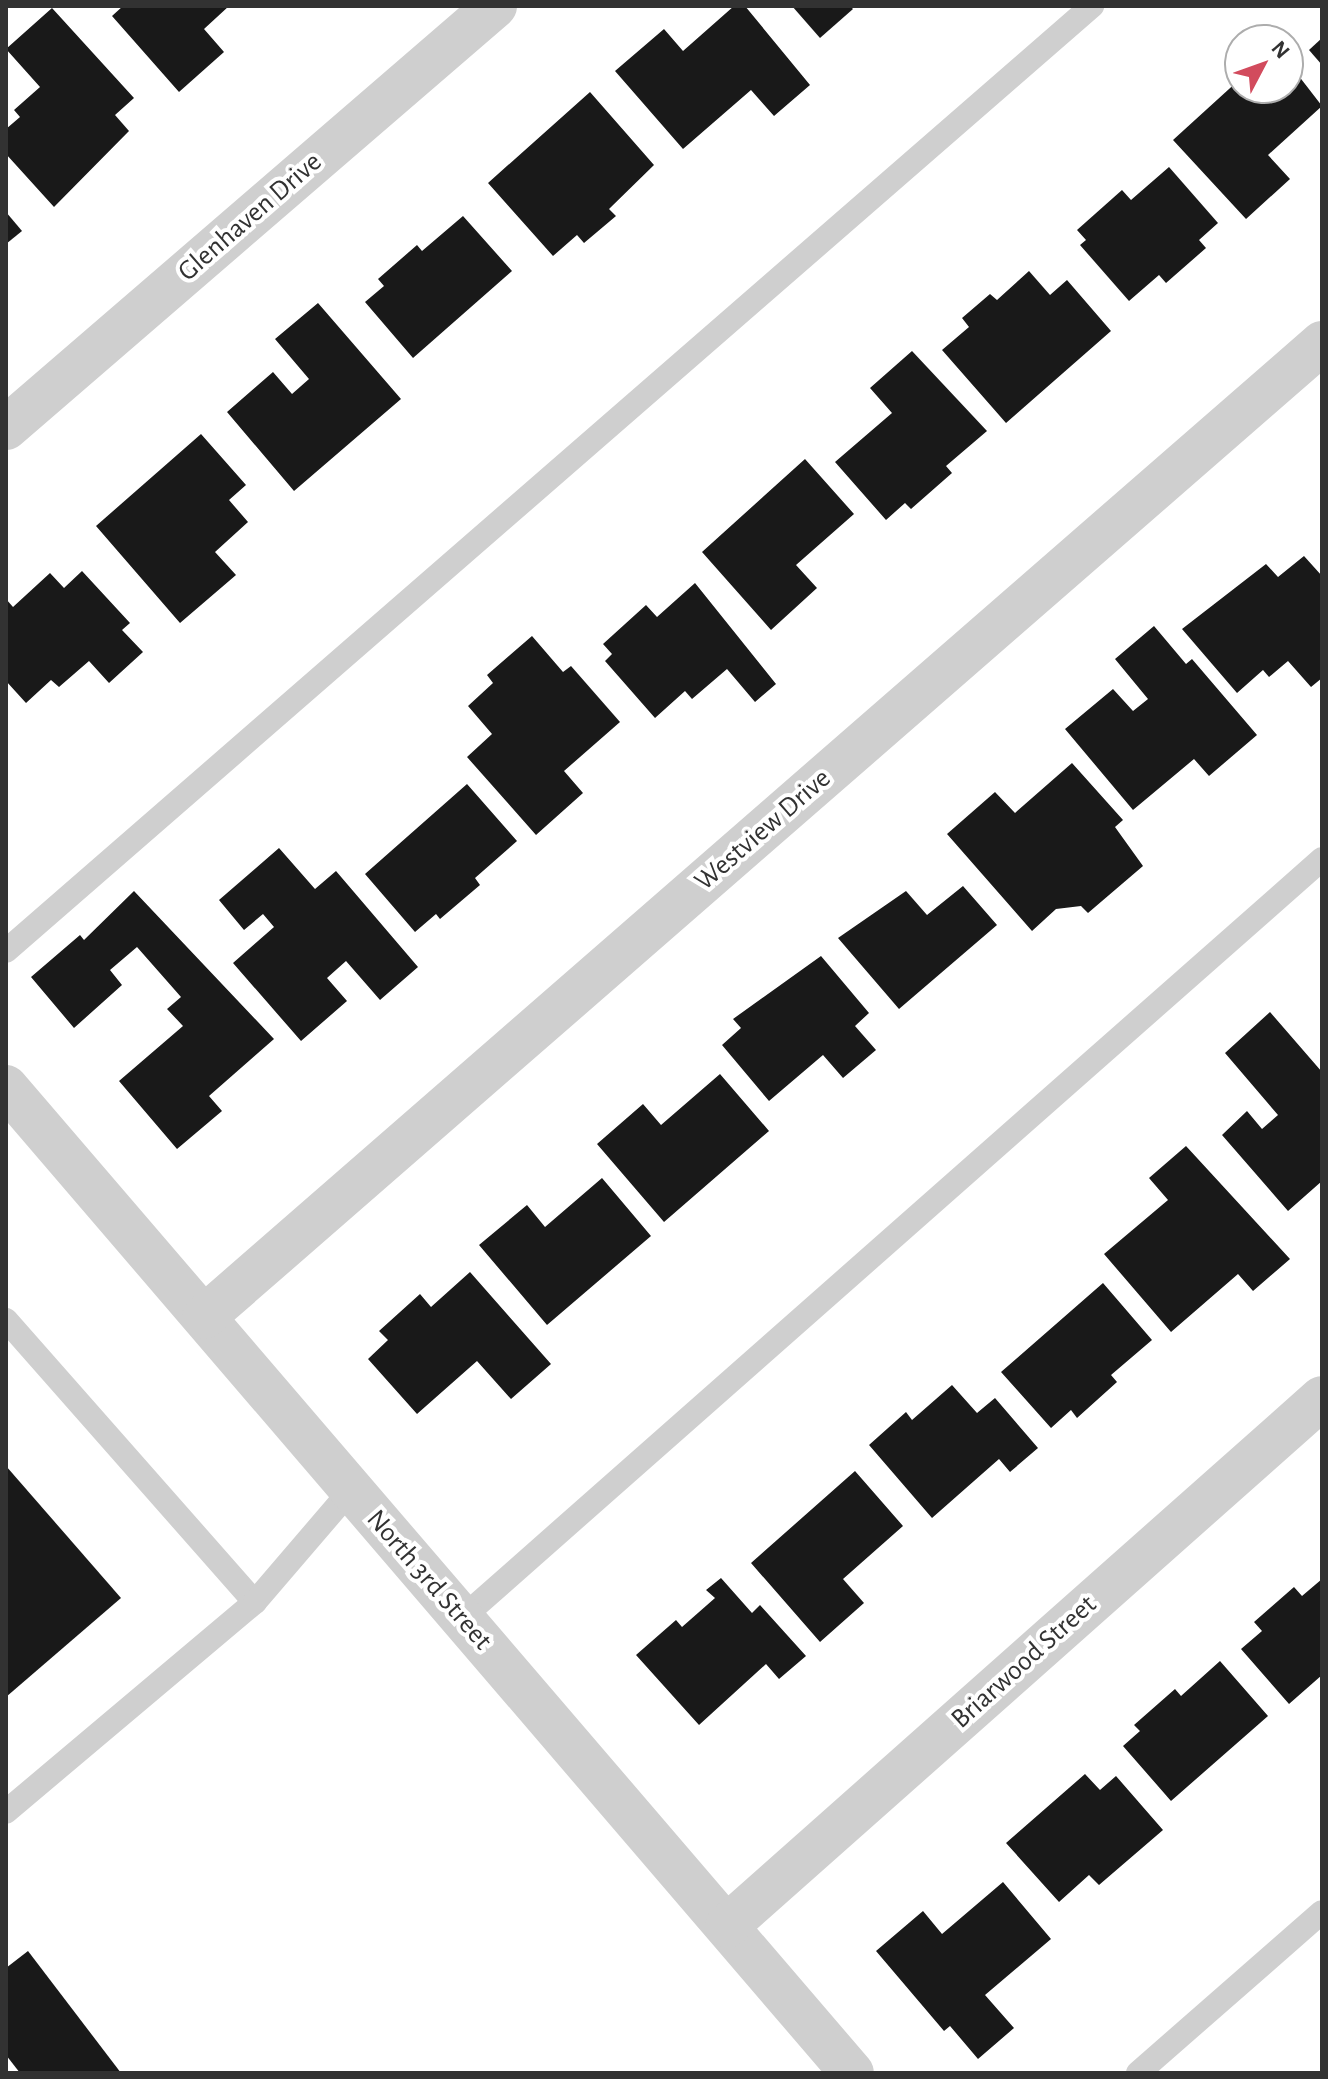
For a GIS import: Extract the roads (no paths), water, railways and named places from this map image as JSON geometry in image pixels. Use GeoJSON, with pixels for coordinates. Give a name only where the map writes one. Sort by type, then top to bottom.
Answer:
{"type":"FeatureCollection","features":[{"type":"Feature","properties":{"kind":"street","name":"Glenhaven Drive"},"geometry":{"type":"LineString","coordinates":[[6,428],[495,6]]}},
{"type":"Feature","properties":{"kind":"street","name":"Westview Drive"},"geometry":{"type":"LineString","coordinates":[[204,1317],[1322,343]]}},
{"type":"Feature","properties":{"kind":"street","name":"North 3rd Street"},"geometry":{"type":"LineString","coordinates":[[6,1087],[852,2073]]}},
{"type":"Feature","properties":{"kind":"street","name":"Briarwood Street"},"geometry":{"type":"LineString","coordinates":[[727,1926],[1322,1398]]}},
{"type":"Feature","properties":{"kind":"lane"},"geometry":{"type":"LineString","coordinates":[[6,951],[1092,6]]}},
{"type":"Feature","properties":{"kind":"lane"},"geometry":{"type":"LineString","coordinates":[[462,1618],[1322,859]]}},
{"type":"Feature","properties":{"kind":"lane"},"geometry":{"type":"LineString","coordinates":[[6,1320],[255,1602]]}},
{"type":"Feature","properties":{"kind":"lane"},"geometry":{"type":"LineString","coordinates":[[6,1812],[255,1602],[351,1490]]}},
{"type":"Feature","properties":{"kind":"lane"},"geometry":{"type":"LineString","coordinates":[[1138,2073],[1322,1912]]}}]}
